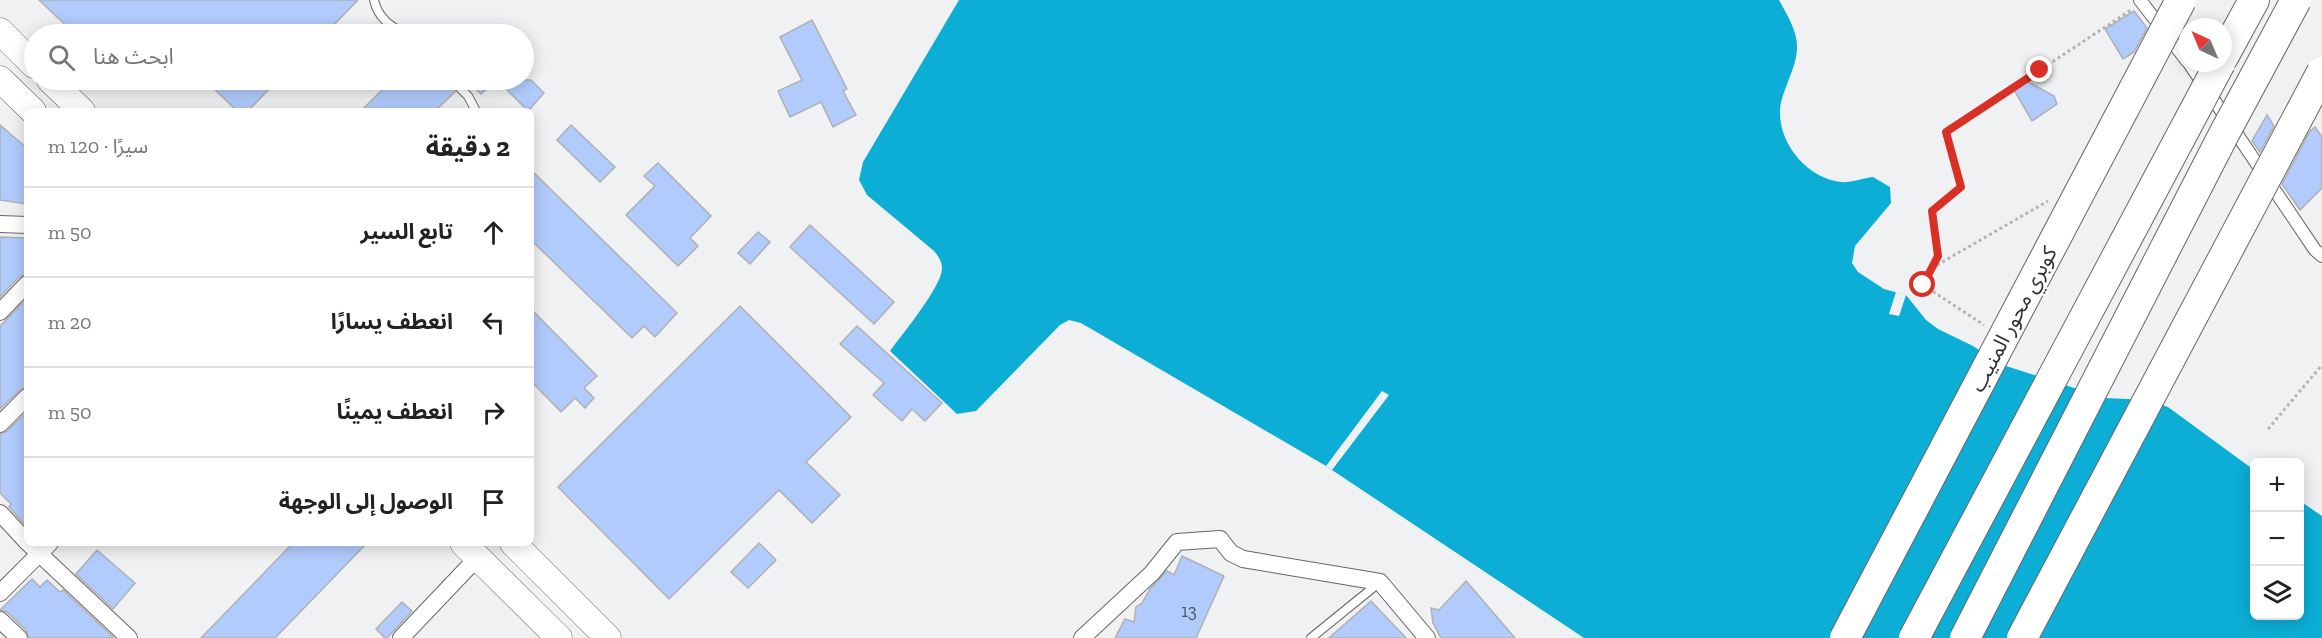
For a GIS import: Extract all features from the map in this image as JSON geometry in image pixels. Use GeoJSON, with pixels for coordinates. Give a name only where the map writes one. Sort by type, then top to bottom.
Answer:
{"type":"FeatureCollection","features":[{"type":"Feature","properties":{"kind":"highway","name":"كوبري محور المنيب"},"geometry":{"type":"LineString","coordinates":[[1845,638],[2181,0]]}},
{"type":"Feature","properties":{"kind":"highway"},"geometry":{"type":"LineString","coordinates":[[2232,40],[2254,0]]}},
{"type":"Feature","properties":{"kind":"highway"},"geometry":{"type":"LineString","coordinates":[[1965,638],[2224,134],[2296,0]]}},
{"type":"Feature","properties":{"kind":"highway"},"geometry":{"type":"LineString","coordinates":[[1914,638],[2215,72]]}},
{"type":"Feature","properties":{"kind":"highway"},"geometry":{"type":"LineString","coordinates":[[2022,638],[2322,72]]}},
{"type":"Feature","properties":{"kind":"main road"},"geometry":{"type":"LineString","coordinates":[[0,31],[24,54]]}},
{"type":"Feature","properties":{"kind":"main road"},"geometry":{"type":"LineString","coordinates":[[0,79],[30,108]]}},
{"type":"Feature","properties":{"kind":"main road"},"geometry":{"type":"LineString","coordinates":[[60,90],[79,108]]}},
{"type":"Feature","properties":{"kind":"main road"},"geometry":{"type":"LineString","coordinates":[[516,546],[608,638]]}},
{"type":"Feature","properties":{"kind":"main road"},"geometry":{"type":"LineString","coordinates":[[470,550],[559,638]]}},
{"type":"Feature","properties":{"kind":"street"},"geometry":{"type":"LineString","coordinates":[[2141,1],[2178,49]]}},
{"type":"Feature","properties":{"kind":"street"},"geometry":{"type":"LineString","coordinates":[[2195,72],[2258,169],[2315,250],[2322,256]]}},
{"type":"Feature","properties":{"kind":"street"},"geometry":{"type":"LineString","coordinates":[[0,224],[24,225]]}},
{"type":"Feature","properties":{"kind":"street"},"geometry":{"type":"LineString","coordinates":[[0,312],[24,287]]}},
{"type":"Feature","properties":{"kind":"street"},"geometry":{"type":"LineString","coordinates":[[0,424],[24,400]]}},
{"type":"Feature","properties":{"kind":"street"},"geometry":{"type":"LineString","coordinates":[[0,513],[24,534]]}},
{"type":"Feature","properties":{"kind":"street"},"geometry":{"type":"LineString","coordinates":[[1082,638],[1152,573],[1178,542],[1220,539],[1231,553],[1243,559],[1380,582],[1427,638]]}},
{"type":"Feature","properties":{"kind":"street"},"geometry":{"type":"LineString","coordinates":[[0,593],[35,546]]}},
{"type":"Feature","properties":{"kind":"street"},"geometry":{"type":"LineString","coordinates":[[37,546],[129,638]]}},
{"type":"Feature","properties":{"kind":"street"},"geometry":{"type":"LineString","coordinates":[[401,638],[470,550]]}},
{"type":"Feature","properties":{"kind":"street"},"geometry":{"type":"LineString","coordinates":[[0,620],[18,638]]}},
{"type":"Feature","properties":{"kind":"lane"},"geometry":{"type":"LineString","coordinates":[[374,0],[381,16],[388,24]]}},
{"type":"Feature","properties":{"kind":"lane"},"geometry":{"type":"LineString","coordinates":[[462,90],[474,108]]}},
{"type":"Feature","properties":{"kind":"lane"},"geometry":{"type":"LineString","coordinates":[[1311,638],[1380,582]]}},
{"type":"Feature","properties":{"kind":"path"},"geometry":{"type":"LineString","coordinates":[[1913,293],[1923,285],[1938,256],[1932,211],[1961,187],[1946,132],[2141,1]]}},
{"type":"Feature","properties":{"kind":"path"},"geometry":{"type":"LineString","coordinates":[[1931,269],[2050,200]]}},
{"type":"Feature","properties":{"kind":"path"},"geometry":{"type":"LineString","coordinates":[[1923,285],[1987,327]]}},
{"type":"Feature","properties":{"kind":"path"},"geometry":{"type":"LineString","coordinates":[[2268,429],[2322,364]]}},
{"type":"Feature","properties":{"kind":"water"},"geometry":{"type":"Polygon","coordinates":[[[959,0],[1779,0],[1797,40],[1795,63],[1780,106],[1781,125],[1791,149],[1808,168],[1829,180],[1845,182],[1873,177],[1890,187],[1891,203],[1855,246],[1852,263],[1858,272],[1884,289],[1906,295],[1926,320],[1938,329],[1973,346],[2000,364],[2105,398],[2150,400],[2168,407],[2250,467],[2250,620],[2304,620],[2304,504],[2322,516],[2322,638],[1584,638],[1326,466],[1081,323],[1069,320],[1060,325],[976,411],[957,414],[890,351],[936,286],[941,276],[941,261],[934,251],[867,195],[859,180],[863,162],[959,0]]]}},
{"type":"Feature","properties":{"kind":"pier"},"geometry":{"type":"Polygon","coordinates":[[[1896,292],[1906,295],[1899,316],[1889,314],[1896,292]]]}},
{"type":"Feature","properties":{"kind":"pier"},"geometry":{"type":"Polygon","coordinates":[[[1382,391],[1389,395],[1332,470],[1326,466],[1382,391]]]}},
{"type":"Feature","properties":{"kind":"building"},"geometry":{"type":"Polygon","coordinates":[[[39,0],[358,0],[335,24],[64,24],[39,0]]]}},
{"type":"Feature","properties":{"kind":"building"},"geometry":{"type":"Polygon","coordinates":[[[2134,11],[2147,28],[2134,52],[2123,59],[2105,29],[2134,11]]]}},
{"type":"Feature","properties":{"kind":"building"},"geometry":{"type":"Polygon","coordinates":[[[812,20],[847,89],[843,91],[856,115],[833,127],[821,102],[790,117],[778,91],[802,80],[780,37],[812,20]]]}},
{"type":"Feature","properties":{"kind":"building"},"geometry":{"type":"Polygon","coordinates":[[[2027,81],[2054,96],[2057,104],[2032,121],[2014,90],[2027,81]]]}},
{"type":"Feature","properties":{"kind":"building"},"geometry":{"type":"Polygon","coordinates":[[[534,83],[544,93],[531,108],[525,108],[507,90],[534,90],[534,83]]]}},
{"type":"Feature","properties":{"kind":"building"},"geometry":{"type":"Polygon","coordinates":[[[215,90],[268,90],[251,108],[234,108],[215,90]]]}},
{"type":"Feature","properties":{"kind":"building"},"geometry":{"type":"Polygon","coordinates":[[[382,90],[454,90],[455,92],[438,108],[364,108],[382,90]]]}},
{"type":"Feature","properties":{"kind":"building"},"geometry":{"type":"Polygon","coordinates":[[[2267,115],[2274,126],[2260,152],[2252,141],[2267,115]]]}},
{"type":"Feature","properties":{"kind":"building"},"geometry":{"type":"Polygon","coordinates":[[[0,125],[24,145],[24,204],[0,200],[0,125]]]}},
{"type":"Feature","properties":{"kind":"building"},"geometry":{"type":"Polygon","coordinates":[[[571,125],[615,167],[600,182],[557,140],[571,125]]]}},
{"type":"Feature","properties":{"kind":"building"},"geometry":{"type":"Polygon","coordinates":[[[2315,127],[2322,137],[2322,188],[2300,210],[2282,184],[2310,131],[2315,127]]]}},
{"type":"Feature","properties":{"kind":"building"},"geometry":{"type":"Polygon","coordinates":[[[658,163],[711,216],[690,238],[698,246],[678,266],[626,215],[655,186],[644,176],[658,163]]]}},
{"type":"Feature","properties":{"kind":"building"},"geometry":{"type":"Polygon","coordinates":[[[534,173],[677,313],[655,337],[644,326],[632,338],[534,243],[534,173]]]}},
{"type":"Feature","properties":{"kind":"building"},"geometry":{"type":"Polygon","coordinates":[[[810,225],[894,302],[874,324],[790,247],[810,225]]]}},
{"type":"Feature","properties":{"kind":"building"},"geometry":{"type":"Polygon","coordinates":[[[758,232],[770,242],[750,264],[738,253],[758,232]]]}},
{"type":"Feature","properties":{"kind":"building"},"geometry":{"type":"Polygon","coordinates":[[[0,237],[24,238],[24,275],[19,277],[0,297],[0,237]]]}},
{"type":"Feature","properties":{"kind":"building"},"geometry":{"type":"Polygon","coordinates":[[[24,302],[24,388],[0,409],[0,326],[24,302]]]}},
{"type":"Feature","properties":{"kind":"building"},"geometry":{"type":"Polygon","coordinates":[[[740,306],[851,417],[806,462],[840,495],[812,523],[779,490],[669,599],[558,487],[740,306]]]}},
{"type":"Feature","properties":{"kind":"building"},"geometry":{"type":"Polygon","coordinates":[[[534,312],[597,376],[584,388],[594,398],[585,408],[575,398],[561,412],[534,384],[534,312]]]}},
{"type":"Feature","properties":{"kind":"building"},"geometry":{"type":"Polygon","coordinates":[[[857,326],[942,403],[925,421],[912,409],[902,421],[873,395],[884,383],[840,344],[857,326]]]}},
{"type":"Feature","properties":{"kind":"building"},"geometry":{"type":"Polygon","coordinates":[[[24,415],[24,524],[9,507],[11,504],[0,493],[0,434],[7,431],[24,415]]]}},
{"type":"Feature","properties":{"kind":"building"},"geometry":{"type":"Polygon","coordinates":[[[759,543],[776,560],[748,588],[731,572],[759,543]]]}},
{"type":"Feature","properties":{"kind":"building"},"geometry":{"type":"Polygon","coordinates":[[[290,546],[364,546],[275,638],[201,638],[290,546]]]}},
{"type":"Feature","properties":{"kind":"building"},"geometry":{"type":"Polygon","coordinates":[[[97,550],[135,583],[113,609],[76,574],[97,550]]]}},
{"type":"Feature","properties":{"kind":"building"},"geometry":{"type":"Polygon","coordinates":[[[1182,556],[1224,576],[1196,638],[1115,638],[1125,619],[1134,622],[1136,607],[1142,603],[1150,589],[1167,571],[1174,575],[1182,556]]]}},
{"type":"Feature","properties":{"kind":"building"},"geometry":{"type":"Polygon","coordinates":[[[32,579],[40,587],[47,580],[60,592],[63,590],[114,638],[29,638],[26,630],[7,612],[0,610],[32,579]]]}},
{"type":"Feature","properties":{"kind":"building"},"geometry":{"type":"Polygon","coordinates":[[[1466,581],[1515,638],[1441,638],[1433,623],[1431,608],[1439,610],[1466,581]]]}},
{"type":"Feature","properties":{"kind":"building"},"geometry":{"type":"Polygon","coordinates":[[[1371,601],[1406,638],[1329,638],[1371,601]]]}},
{"type":"Feature","properties":{"kind":"building"},"geometry":{"type":"Polygon","coordinates":[[[402,602],[412,611],[385,638],[376,629],[402,602]]]}},
{"type":"Feature","properties":{"kind":"route"},"geometry":{"type":"LineString","coordinates":[[1923,285],[1938,256],[1932,211],[1961,187],[1946,132],[2040,70]]}}]}
